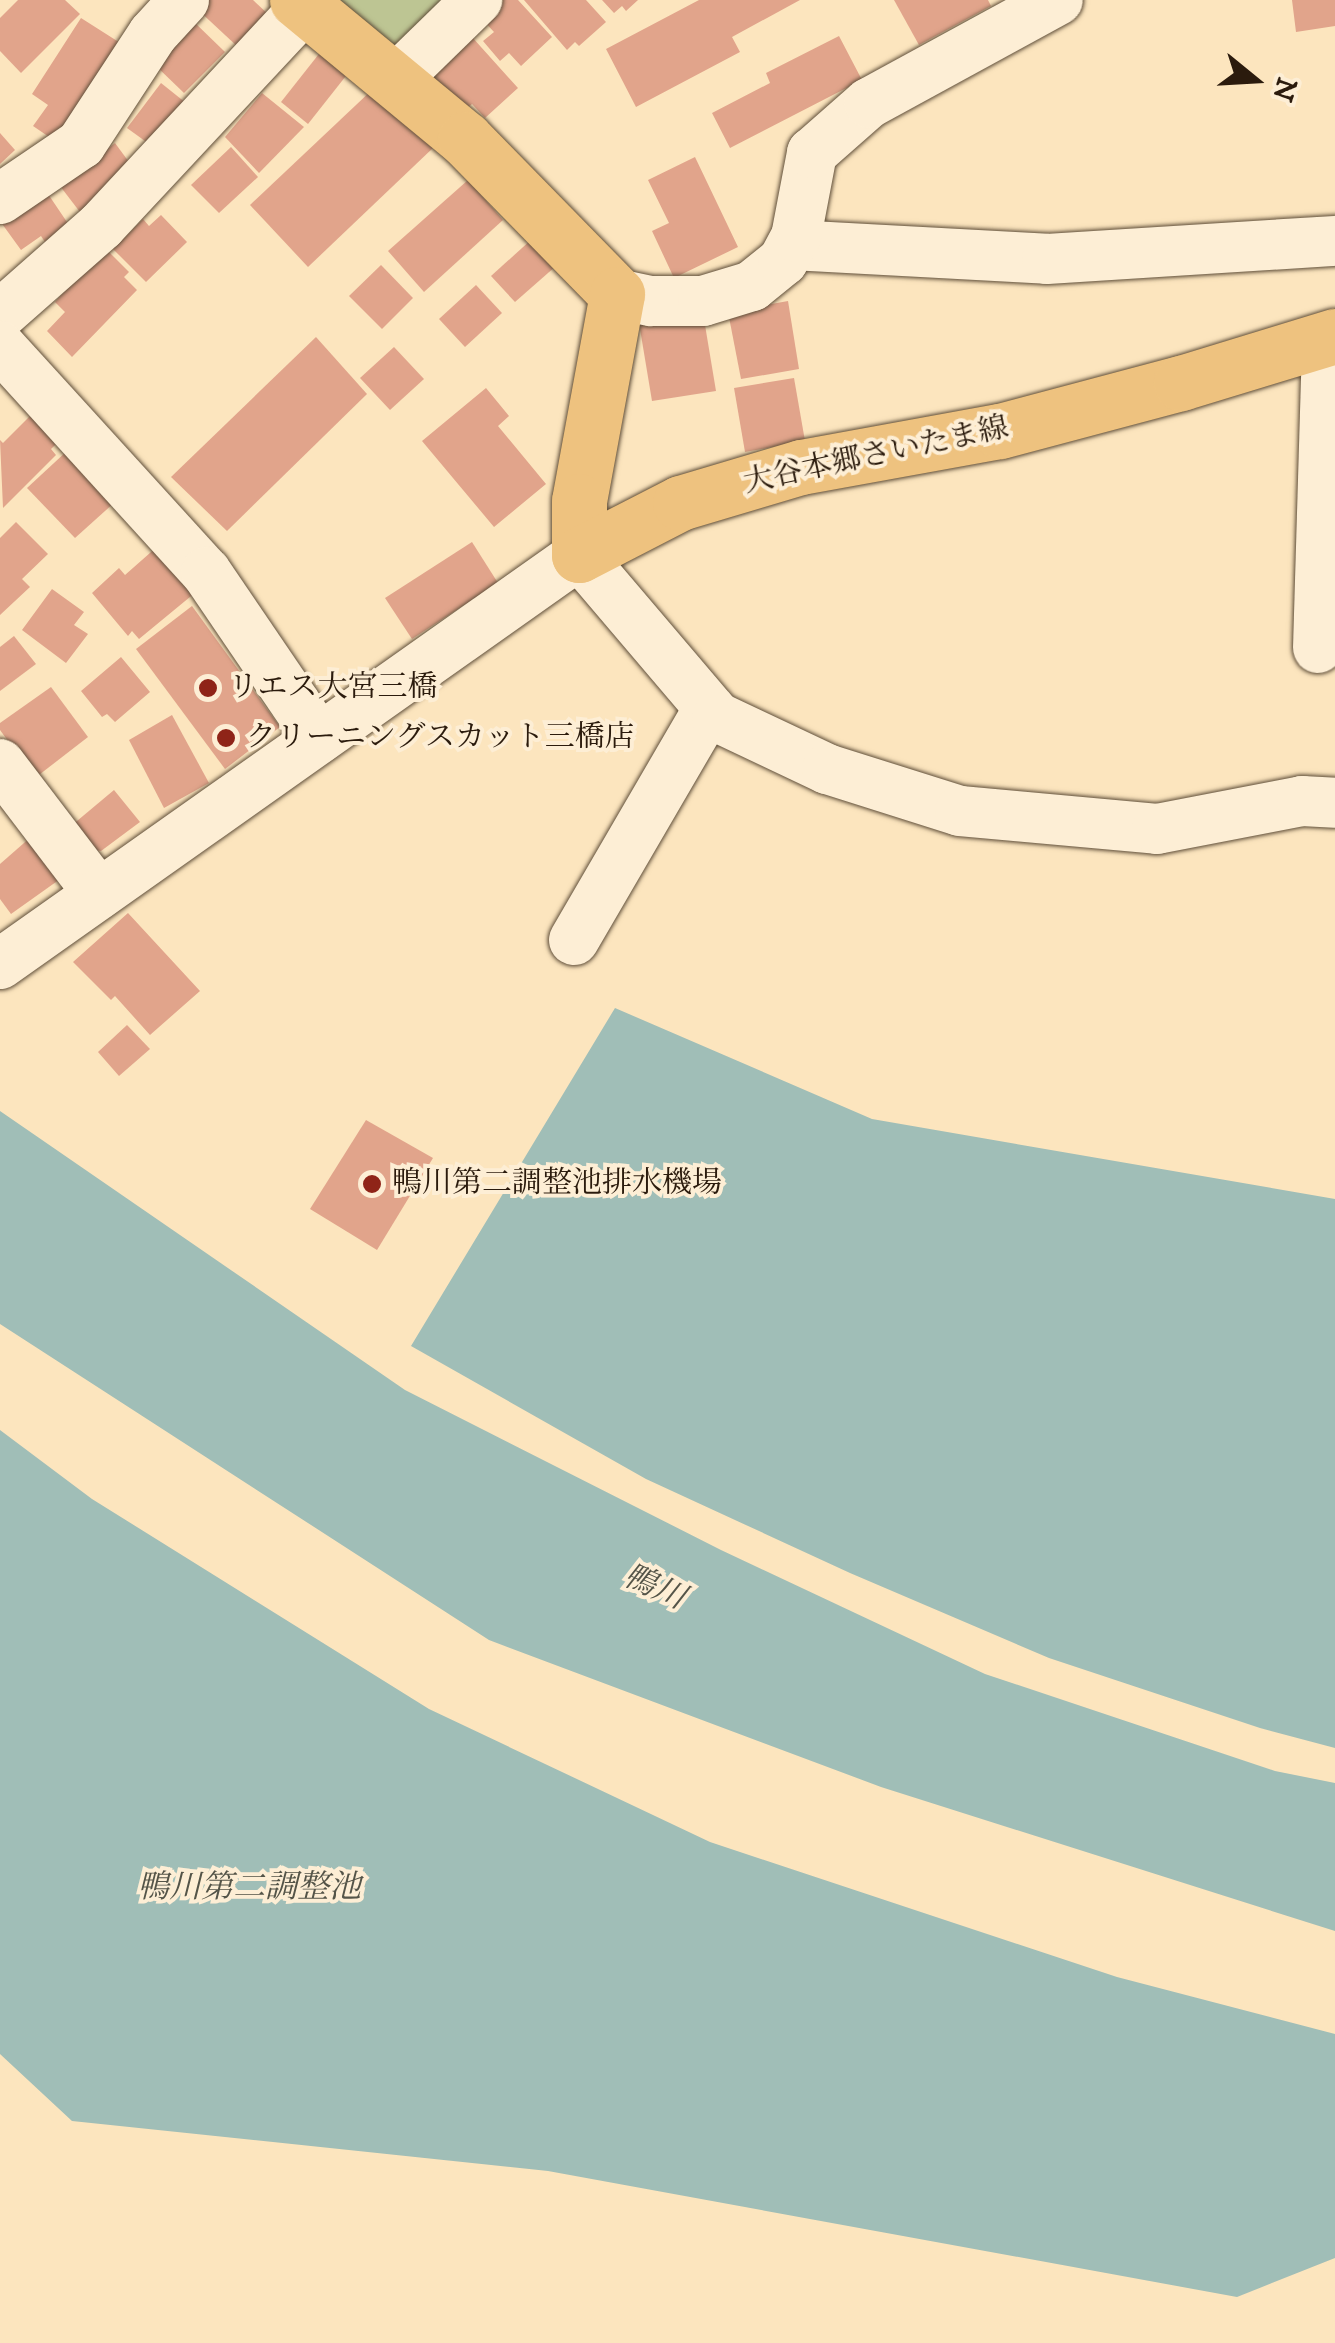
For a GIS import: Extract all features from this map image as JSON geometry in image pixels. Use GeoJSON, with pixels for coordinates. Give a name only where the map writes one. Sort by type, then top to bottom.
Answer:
{"type":"FeatureCollection","features":[{"type":"Feature","properties":{"kind":"main road"},"geometry":{"type":"LineString","coordinates":[[301,3],[465,139],[618,294],[580,501],[579,555]]}},
{"type":"Feature","properties":{"kind":"main road","name":"大谷本郷さいたま線"},"geometry":{"type":"LineString","coordinates":[[579,555],[680,503],[800,467],[1000,431],[1331,337]]}},
{"type":"Feature","properties":{"kind":"street"},"geometry":{"type":"LineString","coordinates":[[0,199],[80,144],[153,34],[184,0]]}},
{"type":"Feature","properties":{"kind":"street"},"geometry":{"type":"LineString","coordinates":[[394,80],[478,0]]}},
{"type":"Feature","properties":{"kind":"street"},"geometry":{"type":"LineString","coordinates":[[618,294],[651,301],[703,300],[752,286],[784,261],[792,245],[812,154],[869,104],[1058,0]]}},
{"type":"Feature","properties":{"kind":"street"},"geometry":{"type":"LineString","coordinates":[[0,315],[114,213],[301,3]]}},
{"type":"Feature","properties":{"kind":"street"},"geometry":{"type":"LineString","coordinates":[[792,245],[1047,259],[1335,241]]}},
{"type":"Feature","properties":{"kind":"street"},"geometry":{"type":"LineString","coordinates":[[1318,648],[1331,337]]}},
{"type":"Feature","properties":{"kind":"street"},"geometry":{"type":"LineString","coordinates":[[9,372],[206,572],[319,738]]}},
{"type":"Feature","properties":{"kind":"street"},"geometry":{"type":"LineString","coordinates":[[0,964],[579,555],[717,717],[827,768],[960,811],[1157,829],[1302,801],[1335,803]]}},
{"type":"Feature","properties":{"kind":"street"},"geometry":{"type":"LineString","coordinates":[[574,940],[710,708]]}},
{"type":"Feature","properties":{"kind":"street"},"geometry":{"type":"LineString","coordinates":[[0,764],[98,894]]}},
{"type":"Feature","properties":{"kind":"green space"},"geometry":{"type":"Polygon","coordinates":[[[335,0],[452,0],[395,53],[335,0]]]}},
{"type":"Feature","properties":{"kind":"water"},"geometry":{"type":"Polygon","coordinates":[[[615,1008],[872,1119],[1335,1199],[1335,1748],[1260,1728],[1049,1658],[850,1573],[646,1479],[411,1346],[615,1008]]]}},
{"type":"Feature","properties":{"kind":"water","name":"鴨川"},"geometry":{"type":"Polygon","coordinates":[[[0,1111],[405,1390],[721,1550],[985,1674],[1275,1771],[1335,1783],[1335,1931],[881,1787],[489,1640],[0,1324],[0,1111]]]}},
{"type":"Feature","properties":{"kind":"water","name":"鴨川第二調整池"},"geometry":{"type":"Polygon","coordinates":[[[0,1430],[92,1499],[429,1709],[710,1842],[1117,1977],[1335,2034],[1335,2258],[1237,2297],[548,2171],[72,2121],[0,2054],[0,1430]]]}},
{"type":"Feature","properties":{"kind":"building"},"geometry":{"type":"Polygon","coordinates":[[[18,0],[65,0],[80,14],[21,73],[0,51],[0,18],[18,0]]]}},
{"type":"Feature","properties":{"kind":"building"},"geometry":{"type":"Polygon","coordinates":[[[203,0],[253,0],[269,15],[239,48],[196,8],[203,0]]]}},
{"type":"Feature","properties":{"kind":"building"},"geometry":{"type":"Polygon","coordinates":[[[500,0],[518,0],[552,37],[521,66],[509,53],[500,61],[483,41],[494,32],[481,18],[500,0]]]}},
{"type":"Feature","properties":{"kind":"building"},"geometry":{"type":"Polygon","coordinates":[[[524,0],[586,0],[606,22],[579,46],[575,42],[567,50],[524,0]]]}},
{"type":"Feature","properties":{"kind":"building"},"geometry":{"type":"Polygon","coordinates":[[[602,0],[638,0],[626,11],[622,6],[614,13],[602,0]]]}},
{"type":"Feature","properties":{"kind":"building"},"geometry":{"type":"Polygon","coordinates":[[[699,0],[800,0],[732,37],[740,52],[636,107],[606,49],[699,0]]]}},
{"type":"Feature","properties":{"kind":"building"},"geometry":{"type":"Polygon","coordinates":[[[894,0],[988,0],[991,6],[919,45],[894,0]]]}},
{"type":"Feature","properties":{"kind":"building"},"geometry":{"type":"Polygon","coordinates":[[[1292,0],[1335,0],[1335,26],[1296,32],[1292,0]]]}},
{"type":"Feature","properties":{"kind":"building"},"geometry":{"type":"Polygon","coordinates":[[[81,18],[125,46],[58,143],[33,126],[48,105],[32,94],[81,18]]]}},
{"type":"Feature","properties":{"kind":"building"},"geometry":{"type":"Polygon","coordinates":[[[192,20],[225,52],[184,93],[155,65],[192,20]]]}},
{"type":"Feature","properties":{"kind":"building"},"geometry":{"type":"Polygon","coordinates":[[[839,36],[862,80],[730,148],[712,113],[770,83],[766,73],[839,36]]]}},
{"type":"Feature","properties":{"kind":"building"},"geometry":{"type":"Polygon","coordinates":[[[472,37],[518,88],[485,118],[472,104],[464,111],[429,74],[472,37]]]}},
{"type":"Feature","properties":{"kind":"building"},"geometry":{"type":"Polygon","coordinates":[[[326,45],[353,67],[308,124],[281,102],[326,45]]]}},
{"type":"Feature","properties":{"kind":"building"},"geometry":{"type":"Polygon","coordinates":[[[161,83],[186,103],[156,149],[127,128],[161,83]]]}},
{"type":"Feature","properties":{"kind":"building"},"geometry":{"type":"Polygon","coordinates":[[[374,88],[434,147],[308,267],[250,205],[374,88]]]}},
{"type":"Feature","properties":{"kind":"building"},"geometry":{"type":"Polygon","coordinates":[[[262,93],[304,127],[259,173],[225,137],[262,93]]]}},
{"type":"Feature","properties":{"kind":"building"},"geometry":{"type":"Polygon","coordinates":[[[0,133],[15,150],[0,164],[0,133]]]}},
{"type":"Feature","properties":{"kind":"building"},"geometry":{"type":"Polygon","coordinates":[[[115,143],[137,173],[83,216],[60,186],[115,143]]]}},
{"type":"Feature","properties":{"kind":"building"},"geometry":{"type":"Polygon","coordinates":[[[231,147],[258,177],[219,213],[191,185],[231,147]]]}},
{"type":"Feature","properties":{"kind":"building"},"geometry":{"type":"Polygon","coordinates":[[[695,157],[738,247],[674,278],[652,231],[669,223],[648,180],[695,157]]]}},
{"type":"Feature","properties":{"kind":"building"},"geometry":{"type":"Polygon","coordinates":[[[468,180],[503,220],[424,292],[388,251],[468,180]]]}},
{"type":"Feature","properties":{"kind":"building"},"geometry":{"type":"Polygon","coordinates":[[[46,191],[69,225],[45,242],[41,236],[21,250],[0,221],[46,191]]]}},
{"type":"Feature","properties":{"kind":"building"},"geometry":{"type":"Polygon","coordinates":[[[161,215],[187,242],[146,282],[113,249],[143,219],[149,226],[161,215]]]}},
{"type":"Feature","properties":{"kind":"building"},"geometry":{"type":"Polygon","coordinates":[[[532,239],[556,266],[515,302],[491,276],[532,239]]]}},
{"type":"Feature","properties":{"kind":"building"},"geometry":{"type":"Polygon","coordinates":[[[104,247],[129,272],[124,277],[137,290],[72,357],[47,331],[65,312],[55,302],[104,247]]]}},
{"type":"Feature","properties":{"kind":"building"},"geometry":{"type":"Polygon","coordinates":[[[381,265],[413,298],[382,329],[349,296],[381,265]]]}},
{"type":"Feature","properties":{"kind":"building"},"geometry":{"type":"Polygon","coordinates":[[[476,285],[502,313],[465,347],[439,319],[476,285]]]}},
{"type":"Feature","properties":{"kind":"building"},"geometry":{"type":"Polygon","coordinates":[[[788,301],[799,369],[741,379],[728,312],[788,301]]]}},
{"type":"Feature","properties":{"kind":"building"},"geometry":{"type":"Polygon","coordinates":[[[703,313],[716,391],[652,401],[639,323],[703,313]]]}},
{"type":"Feature","properties":{"kind":"building"},"geometry":{"type":"Polygon","coordinates":[[[316,337],[367,394],[227,531],[171,477],[316,337]]]}},
{"type":"Feature","properties":{"kind":"building"},"geometry":{"type":"Polygon","coordinates":[[[394,347],[424,379],[390,410],[360,378],[394,347]]]}},
{"type":"Feature","properties":{"kind":"building"},"geometry":{"type":"Polygon","coordinates":[[[794,378],[805,441],[745,452],[734,388],[794,378]]]}},
{"type":"Feature","properties":{"kind":"building"},"geometry":{"type":"Polygon","coordinates":[[[486,388],[509,416],[498,426],[546,484],[494,527],[422,441],[486,388]]]}},
{"type":"Feature","properties":{"kind":"building"},"geometry":{"type":"Polygon","coordinates":[[[30,416],[58,442],[51,449],[56,455],[3,508],[0,440],[3,443],[30,416]]]}},
{"type":"Feature","properties":{"kind":"building"},"geometry":{"type":"Polygon","coordinates":[[[68,450],[115,502],[75,538],[27,488],[68,450]]]}},
{"type":"Feature","properties":{"kind":"building"},"geometry":{"type":"Polygon","coordinates":[[[16,522],[48,554],[22,579],[30,587],[0,615],[0,538],[16,522]]]}},
{"type":"Feature","properties":{"kind":"building"},"geometry":{"type":"Polygon","coordinates":[[[472,542],[498,583],[412,639],[385,598],[472,542]]]}},
{"type":"Feature","properties":{"kind":"building"},"geometry":{"type":"Polygon","coordinates":[[[159,545],[196,592],[139,639],[132,631],[128,636],[92,593],[119,568],[125,575],[159,545]]]}},
{"type":"Feature","properties":{"kind":"building"},"geometry":{"type":"Polygon","coordinates":[[[52,589],[84,612],[74,625],[88,634],[66,663],[22,630],[52,589]]]}},
{"type":"Feature","properties":{"kind":"building","name":"リエス大宮三橋"},"geometry":{"type":"Polygon","coordinates":[[[192,606],[280,727],[225,769],[136,649],[192,606]]]}},
{"type":"Feature","properties":{"kind":"building"},"geometry":{"type":"Polygon","coordinates":[[[14,636],[36,664],[0,691],[0,647],[14,636]]]}},
{"type":"Feature","properties":{"kind":"building"},"geometry":{"type":"Polygon","coordinates":[[[121,657],[150,692],[115,722],[107,714],[102,717],[81,691],[121,657]]]}},
{"type":"Feature","properties":{"kind":"building"},"geometry":{"type":"Polygon","coordinates":[[[51,687],[88,737],[35,778],[0,730],[0,723],[51,687]]]}},
{"type":"Feature","properties":{"kind":"building"},"geometry":{"type":"Polygon","coordinates":[[[172,715],[209,783],[164,808],[129,740],[172,715]]]}},
{"type":"Feature","properties":{"kind":"building"},"geometry":{"type":"Polygon","coordinates":[[[114,790],[140,822],[101,851],[84,848],[71,826],[114,790]]]}},
{"type":"Feature","properties":{"kind":"building"},"geometry":{"type":"Polygon","coordinates":[[[32,836],[63,877],[11,914],[0,899],[0,864],[32,836]]]}},
{"type":"Feature","properties":{"kind":"building"},"geometry":{"type":"Polygon","coordinates":[[[128,913],[200,991],[150,1035],[115,996],[111,1000],[73,962],[128,913]]]}},
{"type":"Feature","properties":{"kind":"building"},"geometry":{"type":"Polygon","coordinates":[[[127,1025],[150,1049],[119,1076],[98,1052],[127,1025]]]}},
{"type":"Feature","properties":{"kind":"building","name":"鴨川第二調整池排水機場"},"geometry":{"type":"Polygon","coordinates":[[[366,1120],[433,1158],[377,1250],[310,1209],[366,1120]]]}},
{"type":"Feature","properties":{"kind":"place","name":"リエス大宮三橋"},"geometry":{"type":"Point","coordinates":[208,688]}},
{"type":"Feature","properties":{"kind":"place","name":"クリーニングスカット三橋店"},"geometry":{"type":"Point","coordinates":[226,738]}},
{"type":"Feature","properties":{"kind":"place","name":"鴨川第二調整池排水機場"},"geometry":{"type":"Point","coordinates":[372,1184]}}]}
